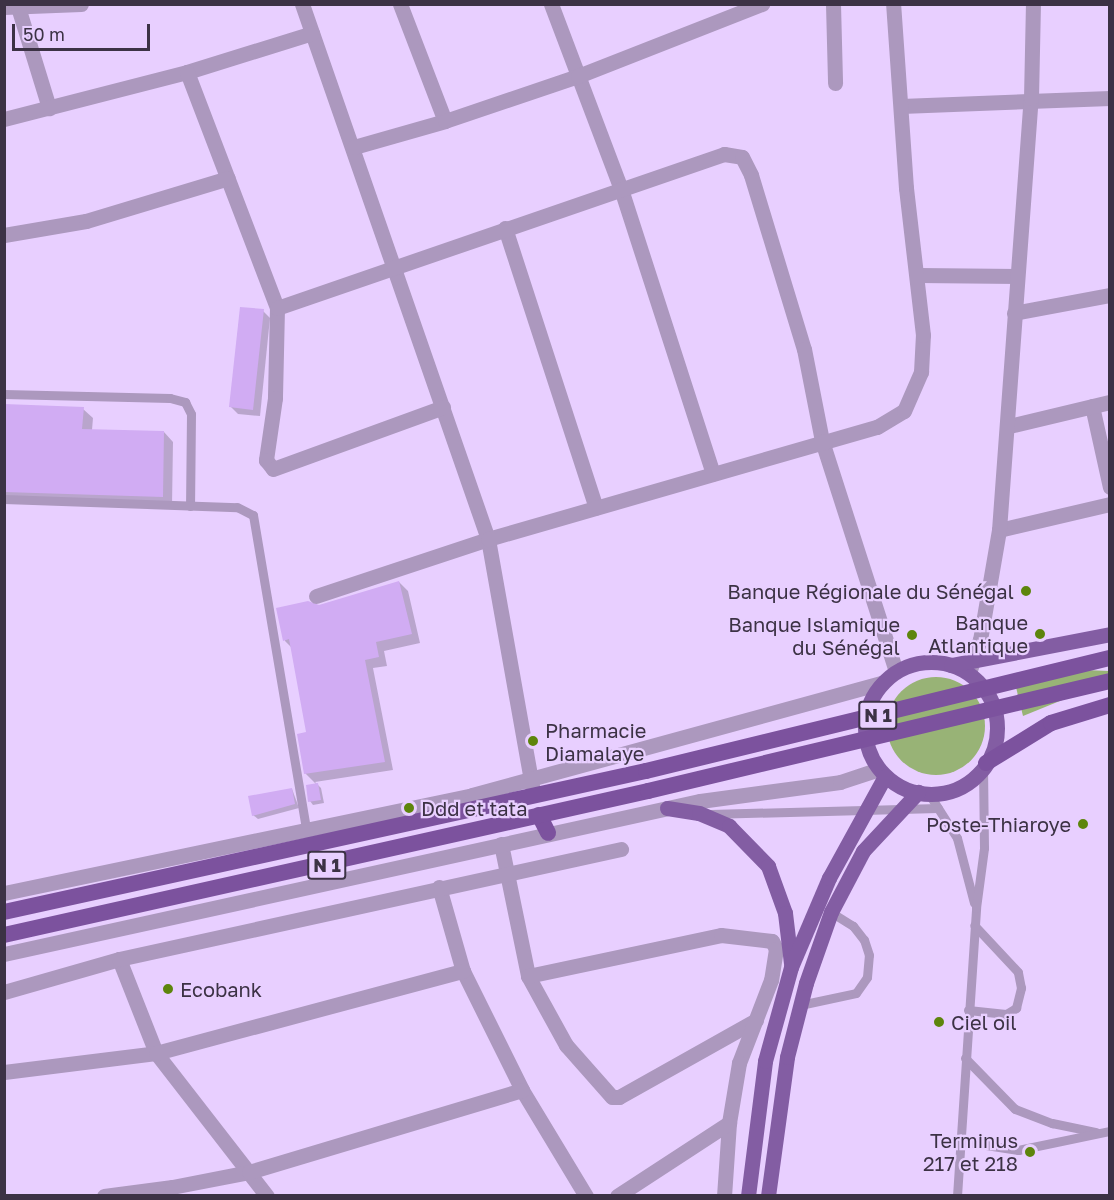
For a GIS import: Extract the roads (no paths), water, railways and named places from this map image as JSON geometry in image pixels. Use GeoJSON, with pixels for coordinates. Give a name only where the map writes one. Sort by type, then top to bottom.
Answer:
{"type":"FeatureCollection","features":[{"type":"Feature","properties":{"kind":"highway","name":"N 1"},"geometry":{"type":"LineString","coordinates":[[4,912],[310,848],[646,771],[1110,658]]}},
{"type":"Feature","properties":{"kind":"highway","name":"N 1"},"geometry":{"type":"LineString","coordinates":[[4,935],[648,791],[1110,681]]}},
{"type":"Feature","properties":{"kind":"highway"},"geometry":{"type":"LineString","coordinates":[[985,766],[1051,723],[1110,705]]}},
{"type":"Feature","properties":{"kind":"highway"},"geometry":{"type":"LineString","coordinates":[[539,815],[548,833]]}},
{"type":"Feature","properties":{"kind":"main road"},"geometry":{"type":"LineString","coordinates":[[923,793],[882,772],[869,753],[865,716],[882,683],[896,671],[914,664],[972,667],[1110,634]]}},
{"type":"Feature","properties":{"kind":"main road"},"geometry":{"type":"LineString","coordinates":[[768,1196],[778,1109],[800,1005],[831,912],[862,851],[900,808],[923,793],[949,791],[968,782],[985,766],[996,736],[994,707],[972,667]]}},
{"type":"Feature","properties":{"kind":"main road"},"geometry":{"type":"LineString","coordinates":[[748,1196],[765,1061],[792,967],[820,897],[882,772]]}},
{"type":"Feature","properties":{"kind":"main road"},"geometry":{"type":"LineString","coordinates":[[667,808],[699,813],[729,826],[768,866],[782,897],[792,967]]}},
{"type":"Feature","properties":{"kind":"street"},"geometry":{"type":"LineString","coordinates":[[49,108],[11,7],[81,4]]}},
{"type":"Feature","properties":{"kind":"street"},"geometry":{"type":"LineString","coordinates":[[302,4],[354,147],[488,539],[534,795]]}},
{"type":"Feature","properties":{"kind":"street"},"geometry":{"type":"LineString","coordinates":[[400,4],[445,121]]}},
{"type":"Feature","properties":{"kind":"street"},"geometry":{"type":"LineString","coordinates":[[551,4],[621,189],[713,474]]}},
{"type":"Feature","properties":{"kind":"street"},"geometry":{"type":"LineString","coordinates":[[354,147],[445,121],[578,76],[762,4]]}},
{"type":"Feature","properties":{"kind":"street"},"geometry":{"type":"LineString","coordinates":[[832,4],[835,83]]}},
{"type":"Feature","properties":{"kind":"street"},"geometry":{"type":"LineString","coordinates":[[316,596],[488,539],[893,421],[915,393],[923,355],[918,275],[906,188],[893,4]]}},
{"type":"Feature","properties":{"kind":"street"},"geometry":{"type":"LineString","coordinates":[[972,667],[999,530],[1009,426],[1014,313],[1031,98],[1034,4]]}},
{"type":"Feature","properties":{"kind":"street"},"geometry":{"type":"LineString","coordinates":[[4,119],[188,72],[312,33]]}},
{"type":"Feature","properties":{"kind":"street"},"geometry":{"type":"LineString","coordinates":[[188,72],[277,308],[275,398],[266,460],[273,469],[442,407]]}},
{"type":"Feature","properties":{"kind":"street"},"geometry":{"type":"LineString","coordinates":[[901,106],[1031,98],[1110,98]]}},
{"type":"Feature","properties":{"kind":"street"},"geometry":{"type":"LineString","coordinates":[[277,308],[505,228],[724,154],[734,153],[747,164],[804,349],[822,441],[896,671]]}},
{"type":"Feature","properties":{"kind":"street"},"geometry":{"type":"LineString","coordinates":[[4,235],[86,221],[228,178]]}},
{"type":"Feature","properties":{"kind":"street"},"geometry":{"type":"LineString","coordinates":[[505,228],[596,508]]}},
{"type":"Feature","properties":{"kind":"street"},"geometry":{"type":"LineString","coordinates":[[918,275],[1017,276]]}},
{"type":"Feature","properties":{"kind":"street"},"geometry":{"type":"LineString","coordinates":[[1014,313],[1110,295]]}},
{"type":"Feature","properties":{"kind":"street"},"geometry":{"type":"LineString","coordinates":[[1009,426],[1110,402]]}},
{"type":"Feature","properties":{"kind":"street"},"geometry":{"type":"LineString","coordinates":[[1092,406],[1110,486]]}},
{"type":"Feature","properties":{"kind":"street"},"geometry":{"type":"LineString","coordinates":[[999,530],[1110,504]]}},
{"type":"Feature","properties":{"kind":"street"},"geometry":{"type":"LineString","coordinates":[[4,893],[472,795],[882,683]]}},
{"type":"Feature","properties":{"kind":"street"},"geometry":{"type":"LineString","coordinates":[[4,954],[667,808],[753,792],[840,782],[882,772]]}},
{"type":"Feature","properties":{"kind":"street"},"geometry":{"type":"LineString","coordinates":[[501,844],[504,873],[528,976],[566,1045],[612,1097],[619,1097],[756,1020]]}},
{"type":"Feature","properties":{"kind":"street"},"geometry":{"type":"LineString","coordinates":[[4,992],[119,959],[439,887],[621,849]]}},
{"type":"Feature","properties":{"kind":"street"},"geometry":{"type":"LineString","coordinates":[[439,887],[463,971],[522,1090],[586,1196]]}},
{"type":"Feature","properties":{"kind":"street"},"geometry":{"type":"LineString","coordinates":[[528,976],[721,935],[763,938],[772,941],[776,949],[767,993],[739,1063],[729,1123],[724,1196]]}},
{"type":"Feature","properties":{"kind":"street"},"geometry":{"type":"LineString","coordinates":[[119,959],[156,1053],[267,1196]]}},
{"type":"Feature","properties":{"kind":"street"},"geometry":{"type":"LineString","coordinates":[[4,1072],[156,1053],[463,971]]}},
{"type":"Feature","properties":{"kind":"street"},"geometry":{"type":"LineString","coordinates":[[104,1196],[172,1187],[249,1172],[522,1090]]}},
{"type":"Feature","properties":{"kind":"street"},"geometry":{"type":"LineString","coordinates":[[617,1196],[729,1123]]}},
{"type":"Feature","properties":{"kind":"lane"},"geometry":{"type":"LineString","coordinates":[[4,394],[170,398],[185,402],[191,414],[190,506]]}},
{"type":"Feature","properties":{"kind":"lane"},"geometry":{"type":"LineString","coordinates":[[4,499],[237,507],[252,515],[310,848]]}},
{"type":"Feature","properties":{"kind":"lane"},"geometry":{"type":"LineString","coordinates":[[957,1196],[975,908],[984,848],[985,766]]}},
{"type":"Feature","properties":{"kind":"lane"},"geometry":{"type":"LineString","coordinates":[[923,793],[938,808],[964,856],[975,908]]}},
{"type":"Feature","properties":{"kind":"lane"},"geometry":{"type":"LineString","coordinates":[[699,813],[938,808]]}},
{"type":"Feature","properties":{"kind":"lane"},"geometry":{"type":"LineString","coordinates":[[800,1005],[856,993],[867,977],[868,955],[864,940],[853,926],[831,912]]}},
{"type":"Feature","properties":{"kind":"lane"},"geometry":{"type":"LineString","coordinates":[[968,1010],[1006,1014],[1016,1008],[1021,988],[1018,972],[974,925]]}},
{"type":"Feature","properties":{"kind":"lane"},"geometry":{"type":"LineString","coordinates":[[965,1058],[1015,1109],[1052,1124],[1096,1132]]}},
{"type":"Feature","properties":{"kind":"lane"},"geometry":{"type":"LineString","coordinates":[[960,1141],[1018,1150],[1096,1132],[1110,1131]]}},
{"type":"Feature","properties":{"kind":"place","name":"Banque Régionale du Sénégal"},"geometry":{"type":"Point","coordinates":[1026,591]}},
{"type":"Feature","properties":{"kind":"place","name":"Banque Atlantique"},"geometry":{"type":"Point","coordinates":[1040,634]}},
{"type":"Feature","properties":{"kind":"place","name":"Banque Islamique du Sénégal"},"geometry":{"type":"Point","coordinates":[912,635]}},
{"type":"Feature","properties":{"kind":"place","name":"Pharmacie Diamalaye"},"geometry":{"type":"Point","coordinates":[533,741]}},
{"type":"Feature","properties":{"kind":"place","name":"Ddd et tata"},"geometry":{"type":"Point","coordinates":[409,808]}},
{"type":"Feature","properties":{"kind":"place","name":"Poste-Thiaroye"},"geometry":{"type":"Point","coordinates":[1083,824]}},
{"type":"Feature","properties":{"kind":"place","name":"Ecobank"},"geometry":{"type":"Point","coordinates":[168,989]}},
{"type":"Feature","properties":{"kind":"place","name":"Ciel oil"},"geometry":{"type":"Point","coordinates":[939,1022]}},
{"type":"Feature","properties":{"kind":"place","name":"Terminus 217 et 218"},"geometry":{"type":"Point","coordinates":[1030,1152]}}]}
